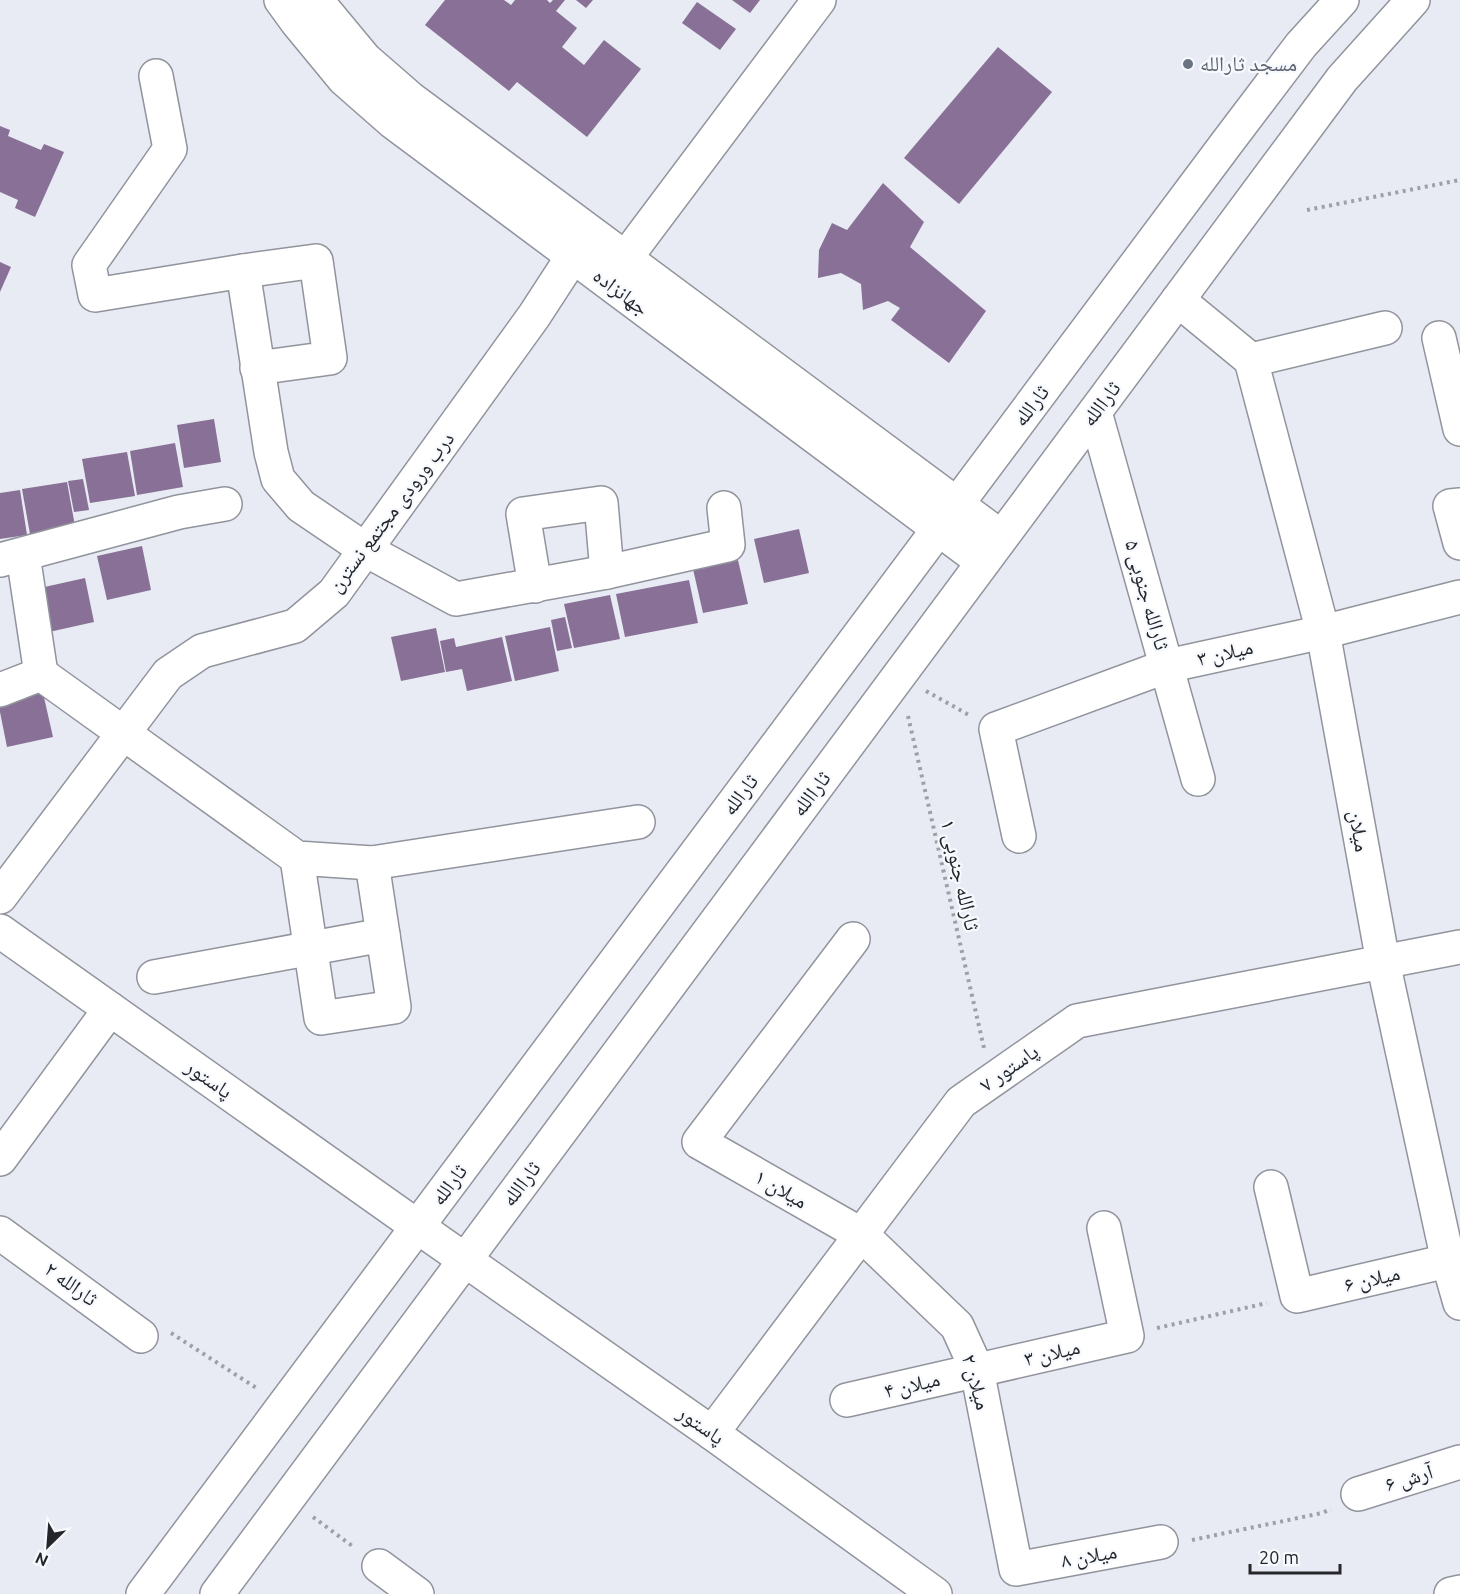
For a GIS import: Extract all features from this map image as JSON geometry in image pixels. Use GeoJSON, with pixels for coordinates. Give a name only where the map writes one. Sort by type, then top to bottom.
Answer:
{"type":"FeatureCollection","features":[{"type":"Feature","properties":{"kind":"street","name":"جهانزاده"},"geometry":{"type":"LineString","coordinates":[[281,0],[344,80],[393,122],[573,256],[616,270]]}},
{"type":"Feature","properties":{"kind":"street","name":"جهانزاده"},"geometry":{"type":"LineString","coordinates":[[316,0],[364,59],[616,270],[992,550]]}},
{"type":"Feature","properties":{"kind":"street"},"geometry":{"type":"LineString","coordinates":[[616,270],[819,0]]}},
{"type":"Feature","properties":{"kind":"street","name":"ثارالله"},"geometry":{"type":"LineString","coordinates":[[143,1594],[1226,144],[1301,45],[1342,0]]}},
{"type":"Feature","properties":{"kind":"street","name":"ثاراالله"},"geometry":{"type":"LineString","coordinates":[[217,1594],[1342,79],[1413,0]]}},
{"type":"Feature","properties":{"kind":"street"},"geometry":{"type":"LineString","coordinates":[[156,76],[170,148],[89,266],[95,295],[316,261],[330,358],[257,368]]}},
{"type":"Feature","properties":{"kind":"street","name":"درب ورودی مجتمع نسترن"},"geometry":{"type":"LineString","coordinates":[[0,897],[168,674],[202,651],[295,626],[334,593],[534,316],[573,256]]}},
{"type":"Feature","properties":{"kind":"street"},"geometry":{"type":"LineString","coordinates":[[243,271],[271,452],[278,479],[301,506],[366,550],[456,599],[607,572],[728,545],[724,508]]}},
{"type":"Feature","properties":{"kind":"street"},"geometry":{"type":"LineString","coordinates":[[1178,300],[1251,360],[1385,328]]}},
{"type":"Feature","properties":{"kind":"street"},"geometry":{"type":"LineString","coordinates":[[1439,338],[1460,429]]}},
{"type":"Feature","properties":{"kind":"street","name":"میلان"},"geometry":{"type":"LineString","coordinates":[[1251,360],[1323,632],[1383,962],[1454,1260],[1460,1303]]}},
{"type":"Feature","properties":{"kind":"street","name":"ثارالله جنوبی ۵"},"geometry":{"type":"LineString","coordinates":[[1095,412],[1198,779]]}},
{"type":"Feature","properties":{"kind":"street"},"geometry":{"type":"LineString","coordinates":[[535,586],[523,514],[601,503],[607,572]]}},
{"type":"Feature","properties":{"kind":"street"},"geometry":{"type":"LineString","coordinates":[[225,504],[179,512],[12,557],[41,674],[297,858],[372,863],[639,822]]}},
{"type":"Feature","properties":{"kind":"street"},"geometry":{"type":"LineString","coordinates":[[1460,505],[1450,506],[1460,543]]}},
{"type":"Feature","properties":{"kind":"street","name":"میلان ۳"},"geometry":{"type":"LineString","coordinates":[[996,729],[1167,666],[1323,632],[1460,597]]}},
{"type":"Feature","properties":{"kind":"street"},"geometry":{"type":"LineString","coordinates":[[0,690],[41,674]]}},
{"type":"Feature","properties":{"kind":"street"},"geometry":{"type":"LineString","coordinates":[[996,729],[1018,836]]}},
{"type":"Feature","properties":{"kind":"street"},"geometry":{"type":"LineString","coordinates":[[297,858],[321,1018],[394,1007],[372,863]]}},
{"type":"Feature","properties":{"kind":"street","name":"پاستور"},"geometry":{"type":"LineString","coordinates":[[0,931],[712,1433],[935,1594]]}},
{"type":"Feature","properties":{"kind":"street"},"geometry":{"type":"LineString","coordinates":[[154,977],[383,935]]}},
{"type":"Feature","properties":{"kind":"street","name":"میلان ۱"},"geometry":{"type":"LineString","coordinates":[[853,939],[699,1143],[862,1235]]}},
{"type":"Feature","properties":{"kind":"street","name":"پاستور ۷"},"geometry":{"type":"LineString","coordinates":[[712,1433],[961,1102],[1077,1021],[1460,946]]}},
{"type":"Feature","properties":{"kind":"street"},"geometry":{"type":"LineString","coordinates":[[0,1159],[110,1009]]}},
{"type":"Feature","properties":{"kind":"street"},"geometry":{"type":"LineString","coordinates":[[1271,1187],[1297,1296]]}},
{"type":"Feature","properties":{"kind":"street"},"geometry":{"type":"LineString","coordinates":[[1104,1228],[1126,1336]]}},
{"type":"Feature","properties":{"kind":"street","name":"ثارالله ۲"},"geometry":{"type":"LineString","coordinates":[[0,1233],[141,1336]]}},
{"type":"Feature","properties":{"kind":"street","name":"میلان ۲"},"geometry":{"type":"LineString","coordinates":[[862,1235],[957,1326],[977,1370],[1016,1569]]}},
{"type":"Feature","properties":{"kind":"street","name":"میلان ۶"},"geometry":{"type":"LineString","coordinates":[[1297,1296],[1454,1260]]}},
{"type":"Feature","properties":{"kind":"street","name":"میلان ۳"},"geometry":{"type":"LineString","coordinates":[[977,1370],[1126,1336]]}},
{"type":"Feature","properties":{"kind":"street","name":"میلان ۴"},"geometry":{"type":"LineString","coordinates":[[847,1400],[977,1370]]}},
{"type":"Feature","properties":{"kind":"street","name":"آرش ۶"},"geometry":{"type":"LineString","coordinates":[[1358,1494],[1460,1462]]}},
{"type":"Feature","properties":{"kind":"street","name":"میلان ۸"},"geometry":{"type":"LineString","coordinates":[[1016,1569],[1161,1542]]}},
{"type":"Feature","properties":{"kind":"street"},"geometry":{"type":"LineString","coordinates":[[379,1566],[417,1594]]}},
{"type":"Feature","properties":{"kind":"street"},"geometry":{"type":"LineString","coordinates":[[1451,1594],[1460,1592]]}},
{"type":"Feature","properties":{"kind":"path"},"geometry":{"type":"LineString","coordinates":[[1307,210],[1460,180]]}},
{"type":"Feature","properties":{"kind":"path"},"geometry":{"type":"LineString","coordinates":[[899,676],[996,729]]}},
{"type":"Feature","properties":{"kind":"path","name":"ثارالله جنوبی ۱"},"geometry":{"type":"LineString","coordinates":[[899,676],[992,1080]]}},
{"type":"Feature","properties":{"kind":"path"},"geometry":{"type":"LineString","coordinates":[[1126,1336],[1297,1296]]}},
{"type":"Feature","properties":{"kind":"path"},"geometry":{"type":"LineString","coordinates":[[141,1336],[170,1332],[284,1406]]}},
{"type":"Feature","properties":{"kind":"path"},"geometry":{"type":"LineString","coordinates":[[1161,1542],[1196,1540],[1322,1514],[1358,1494]]}},
{"type":"Feature","properties":{"kind":"path"},"geometry":{"type":"LineString","coordinates":[[288,1499],[379,1566]]}},
{"type":"Feature","properties":{"kind":"building"},"geometry":{"type":"Polygon","coordinates":[[[445,0],[504,0],[511,5],[515,0],[547,0],[550,3],[553,0],[565,0],[556,11],[577,28],[562,47],[584,65],[604,40],[641,69],[587,137],[517,82],[509,91],[425,25],[445,0]]]}},
{"type":"Feature","properties":{"kind":"building"},"geometry":{"type":"Polygon","coordinates":[[[576,0],[593,0],[586,8],[576,0]]]}},
{"type":"Feature","properties":{"kind":"building"},"geometry":{"type":"Polygon","coordinates":[[[732,0],[760,0],[750,13],[732,0]]]}},
{"type":"Feature","properties":{"kind":"building"},"geometry":{"type":"Polygon","coordinates":[[[697,2],[736,29],[720,50],[682,23],[697,2]]]}},
{"type":"Feature","properties":{"kind":"building"},"geometry":{"type":"Polygon","coordinates":[[[998,47],[1052,92],[959,204],[904,158],[998,47]]]}},
{"type":"Feature","properties":{"kind":"building"},"geometry":{"type":"Polygon","coordinates":[[[0,126],[10,130],[8,136],[41,150],[44,144],[64,152],[35,217],[15,208],[18,200],[0,192],[0,126]]]}},
{"type":"Feature","properties":{"kind":"building"},"geometry":{"type":"Polygon","coordinates":[[[883,183],[924,222],[910,247],[986,311],[949,363],[891,320],[900,308],[888,301],[863,310],[861,284],[841,273],[818,278],[819,250],[832,223],[847,230],[883,183]]]}},
{"type":"Feature","properties":{"kind":"building"},"geometry":{"type":"Polygon","coordinates":[[[0,262],[11,267],[0,292],[0,262]]]}},
{"type":"Feature","properties":{"kind":"building"},"geometry":{"type":"Polygon","coordinates":[[[214,419],[221,462],[184,468],[177,425],[214,419]]]}},
{"type":"Feature","properties":{"kind":"building"},"geometry":{"type":"Polygon","coordinates":[[[175,443],[183,487],[137,495],[130,451],[175,443]]]}},
{"type":"Feature","properties":{"kind":"building"},"geometry":{"type":"Polygon","coordinates":[[[127,452],[135,496],[90,503],[82,459],[127,452]]]}},
{"type":"Feature","properties":{"kind":"building"},"geometry":{"type":"Polygon","coordinates":[[[83,479],[89,510],[74,512],[68,481],[83,479]]]}},
{"type":"Feature","properties":{"kind":"building"},"geometry":{"type":"Polygon","coordinates":[[[67,482],[75,526],[30,534],[22,489],[67,482]]]}},
{"type":"Feature","properties":{"kind":"building"},"geometry":{"type":"Polygon","coordinates":[[[20,490],[27,535],[0,539],[0,493],[20,490]]]}},
{"type":"Feature","properties":{"kind":"building"},"geometry":{"type":"Polygon","coordinates":[[[799,529],[809,573],[764,583],[754,539],[799,529]]]}},
{"type":"Feature","properties":{"kind":"building"},"geometry":{"type":"Polygon","coordinates":[[[142,546],[151,590],[107,600],[97,556],[142,546]]]}},
{"type":"Feature","properties":{"kind":"building"},"geometry":{"type":"Polygon","coordinates":[[[738,560],[748,604],[703,613],[693,569],[738,560]]]}},
{"type":"Feature","properties":{"kind":"building"},"geometry":{"type":"Polygon","coordinates":[[[85,578],[94,622],[49,632],[40,588],[85,578]]]}},
{"type":"Feature","properties":{"kind":"building"},"geometry":{"type":"Polygon","coordinates":[[[689,580],[698,623],[625,637],[616,594],[689,580]]]}},
{"type":"Feature","properties":{"kind":"building"},"geometry":{"type":"Polygon","coordinates":[[[610,595],[620,639],[574,648],[564,604],[610,595]]]}},
{"type":"Feature","properties":{"kind":"building"},"geometry":{"type":"Polygon","coordinates":[[[565,617],[572,648],[557,651],[551,620],[565,617]]]}},
{"type":"Feature","properties":{"kind":"building"},"geometry":{"type":"Polygon","coordinates":[[[550,627],[559,671],[515,681],[505,636],[550,627]]]}},
{"type":"Feature","properties":{"kind":"building"},"geometry":{"type":"Polygon","coordinates":[[[436,628],[445,672],[401,681],[391,637],[436,628]]]}},
{"type":"Feature","properties":{"kind":"building"},"geometry":{"type":"Polygon","coordinates":[[[502,637],[512,681],[467,691],[462,669],[446,672],[440,641],[454,638],[456,647],[502,637]]]}},
{"type":"Feature","properties":{"kind":"building"},"geometry":{"type":"Polygon","coordinates":[[[43,693],[53,737],[7,747],[0,702],[43,693]]]}},
{"type":"Feature","properties":{"kind":"place","name":"مسجد ثارالله"},"geometry":{"type":"Point","coordinates":[1188,64]}}]}
